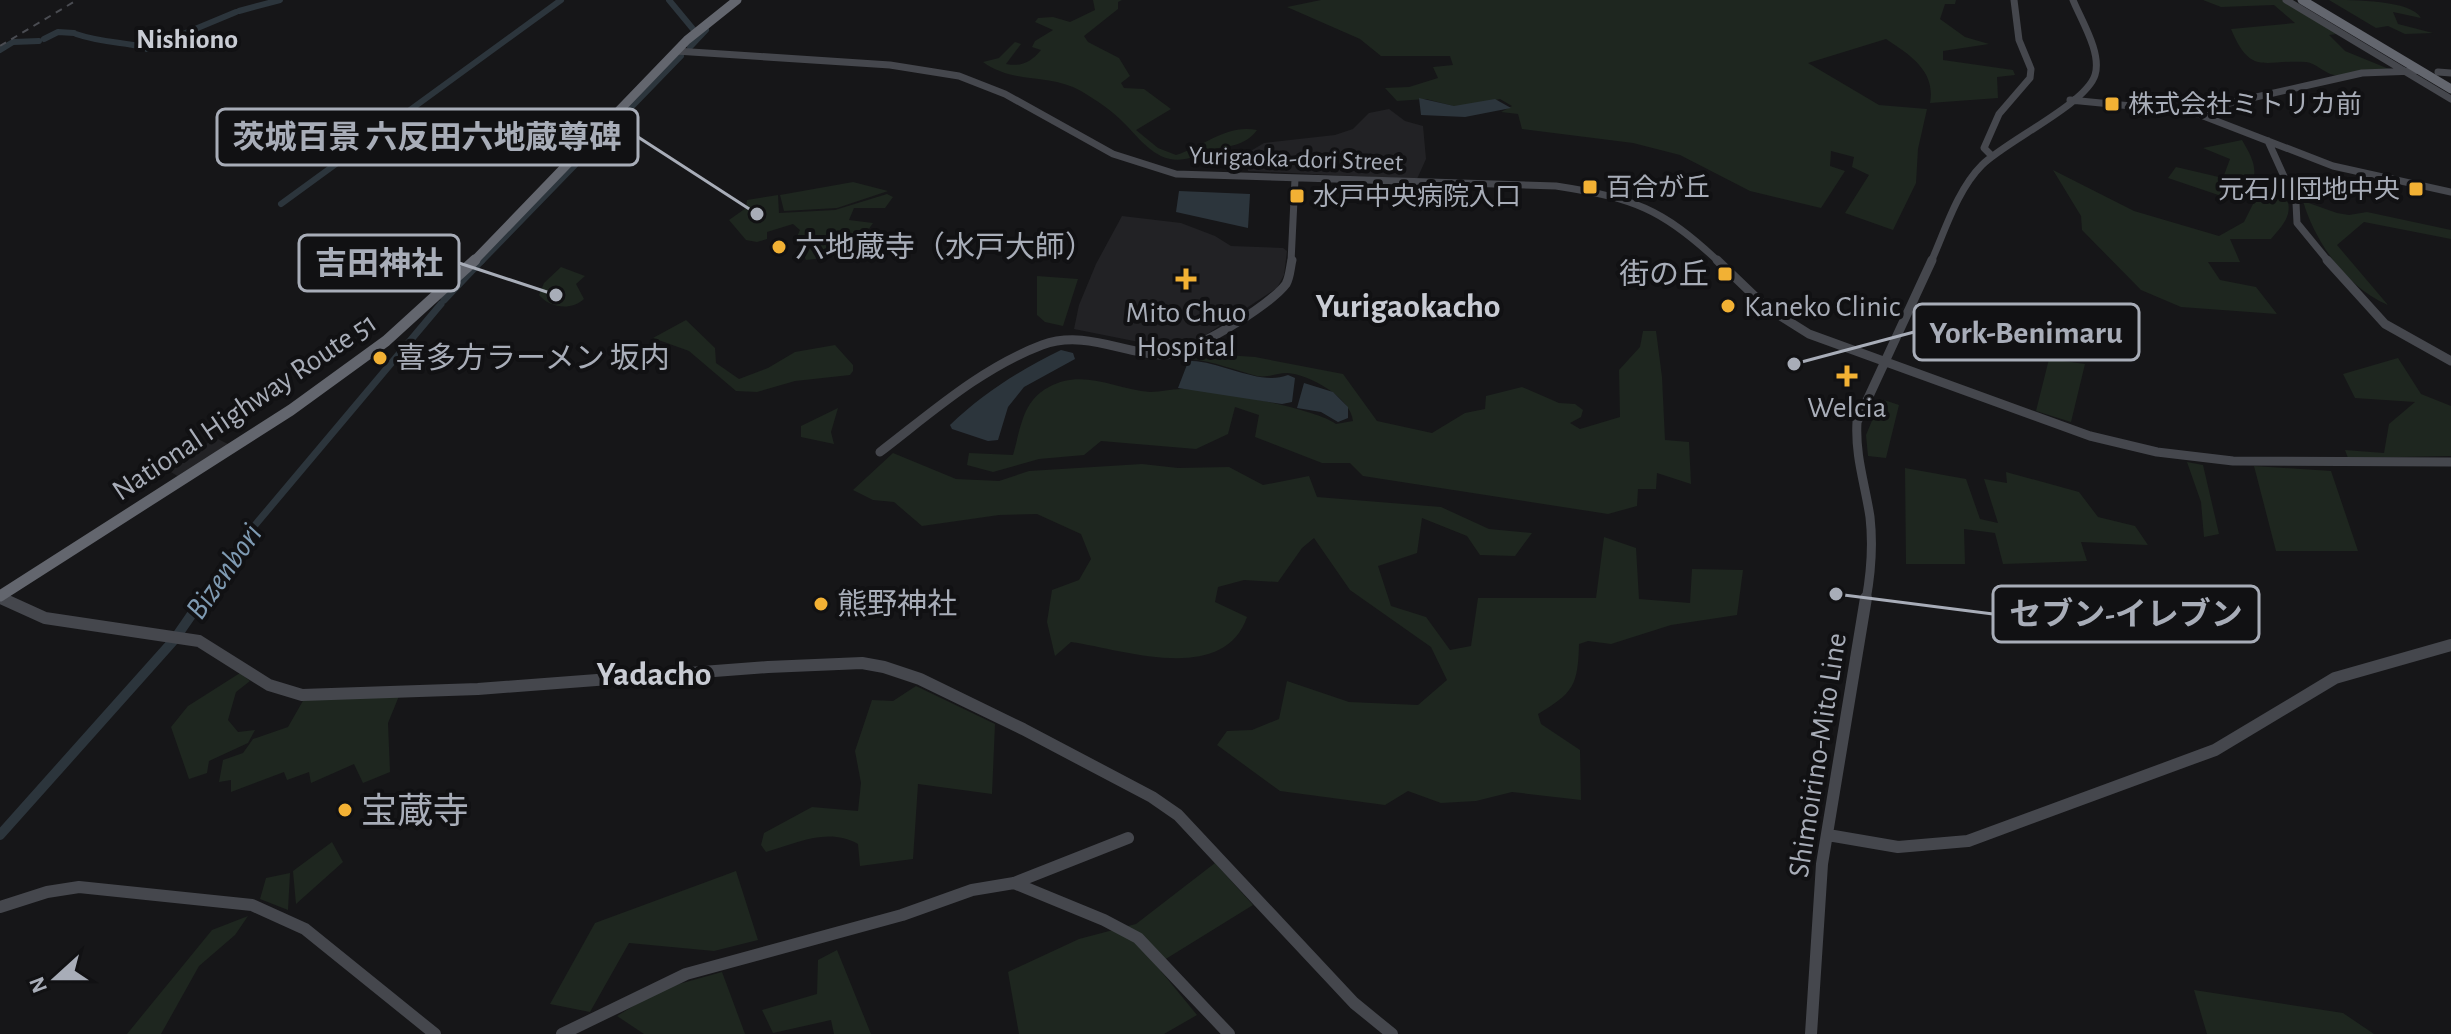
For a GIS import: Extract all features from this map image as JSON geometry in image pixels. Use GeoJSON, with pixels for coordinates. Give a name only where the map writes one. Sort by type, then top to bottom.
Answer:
{"type":"FeatureCollection","features":[{"type":"Feature","properties":{"kind":"highway","name":"National Highway Route 51"},"geometry":{"type":"LineString","coordinates":[[0,596],[283,415],[386,341],[462,274],[676,51],[737,0]]}},
{"type":"Feature","properties":{"kind":"highway"},"geometry":{"type":"LineString","coordinates":[[2302,0],[2451,86]]}},
{"type":"Feature","properties":{"kind":"highway"},"geometry":{"type":"LineString","coordinates":[[2311,0],[2451,86]]}},
{"type":"Feature","properties":{"kind":"street"},"geometry":{"type":"LineString","coordinates":[[1992,156],[1984,148],[1999,114],[2030,78],[2031,69],[2019,40],[2014,0]]}},
{"type":"Feature","properties":{"kind":"street","name":"Shimoirino-Mito Line"},"geometry":{"type":"LineString","coordinates":[[1811,1034],[1822,864],[1871,573],[1872,531],[1857,458],[1855,431],[1963,189],[1992,156],[2092,81],[2097,70],[2073,0]]}},
{"type":"Feature","properties":{"kind":"street"},"geometry":{"type":"LineString","coordinates":[[2286,0],[2451,99]]}},
{"type":"Feature","properties":{"kind":"street","name":"Yurigaoka-dori Street"},"geometry":{"type":"LineString","coordinates":[[676,51],[937,71],[996,89],[1104,150],[1142,166],[1190,176],[1577,188],[1641,204],[1687,232],[1774,314],[1819,338],[2090,436],[2157,452],[2233,461],[2451,462]]}},
{"type":"Feature","properties":{"kind":"street"},"geometry":{"type":"LineString","coordinates":[[2197,114],[2212,107],[2362,73],[2415,71]]}},
{"type":"Feature","properties":{"kind":"street"},"geometry":{"type":"LineString","coordinates":[[2438,72],[2451,73]]}},
{"type":"Feature","properties":{"kind":"street"},"geometry":{"type":"LineString","coordinates":[[2070,100],[2197,114],[2342,169],[2451,192]]}},
{"type":"Feature","properties":{"kind":"street"},"geometry":{"type":"LineString","coordinates":[[2268,141],[2296,203],[2297,223],[2304,235],[2385,324],[2451,361]]}},
{"type":"Feature","properties":{"kind":"street"},"geometry":{"type":"LineString","coordinates":[[880,452],[979,376],[1044,344],[1086,339],[1164,356],[1202,345],[1275,295],[1287,282],[1292,260],[1295,179]]}},
{"type":"Feature","properties":{"kind":"street"},"geometry":{"type":"LineString","coordinates":[[0,596],[45,618],[119,632],[178,636],[199,641],[284,693],[302,695],[478,689],[804,665],[862,663],[890,668],[920,679],[1046,741],[1152,797],[1178,815],[1354,1003],[1392,1034]]}},
{"type":"Feature","properties":{"kind":"street"},"geometry":{"type":"LineString","coordinates":[[1828,835],[1892,848],[1939,847],[1968,841],[2215,750],[2335,678],[2451,645]]}},
{"type":"Feature","properties":{"kind":"street"},"geometry":{"type":"LineString","coordinates":[[562,1034],[686,974],[902,915],[972,890],[1014,883],[1128,838]]}},
{"type":"Feature","properties":{"kind":"street"},"geometry":{"type":"LineString","coordinates":[[1014,883],[1032,894],[1115,922],[1153,951],[1206,1016],[1229,1034]]}},
{"type":"Feature","properties":{"kind":"street"},"geometry":{"type":"LineString","coordinates":[[0,907],[47,892],[79,887],[252,905],[305,929],[435,1034]]}},
{"type":"Feature","properties":{"kind":"shaded area"},"geometry":{"type":"Polygon","coordinates":[[[1093,0],[1122,0],[1118,2],[1118,9],[1084,36],[1088,42],[1119,58],[1130,76],[1121,83],[1124,88],[1144,89],[1171,109],[1136,130],[1158,148],[1176,155],[1225,133],[1257,130],[1247,140],[1235,145],[1208,150],[1185,159],[1166,158],[1150,149],[1115,115],[1081,91],[1057,82],[1007,74],[983,62],[999,58],[1015,42],[1021,44],[1006,64],[1017,65],[1030,60],[1041,50],[1032,47],[1035,41],[1053,30],[1035,22],[1038,18],[1053,17],[1070,22],[1095,10],[1093,0]]]}},
{"type":"Feature","properties":{"kind":"shaded area"},"geometry":{"type":"Polygon","coordinates":[[[1321,0],[1956,0],[1955,4],[1945,4],[1940,19],[1965,37],[1989,44],[1943,51],[1943,60],[2013,70],[2015,75],[1997,77],[1998,98],[1930,103],[1931,92],[1925,73],[1912,58],[1886,39],[1808,63],[1879,105],[1927,109],[1918,149],[1916,183],[1893,230],[1845,213],[1869,175],[1852,167],[1854,157],[1831,151],[1830,166],[1845,171],[1821,208],[1750,191],[1680,155],[1633,143],[1522,129],[1518,114],[1501,112],[1512,106],[1500,99],[1461,108],[1426,99],[1397,101],[1385,88],[1409,87],[1438,78],[1433,67],[1453,65],[1450,56],[1381,56],[1360,39],[1287,7],[1321,0]]]}},
{"type":"Feature","properties":{"kind":"shaded area"},"geometry":{"type":"Polygon","coordinates":[[[2203,0],[2282,0],[2337,34],[2329,35],[2345,51],[2389,69],[2340,76],[2306,62],[2252,60],[2238,44],[2231,29],[2295,23],[2274,5],[2221,7],[2203,0]]]}},
{"type":"Feature","properties":{"kind":"shaded area"},"geometry":{"type":"Polygon","coordinates":[[[2329,0],[2394,4],[2415,12],[2421,18],[2393,12],[2398,24],[2433,33],[2405,34],[2388,26],[2376,28],[2329,0]]]}},
{"type":"Feature","properties":{"kind":"shaded area"},"geometry":{"type":"Polygon","coordinates":[[[1419,98],[1454,106],[1495,99],[1511,108],[1465,117],[1421,115],[1419,98]]]}},
{"type":"Feature","properties":{"kind":"shaded area"},"geometry":{"type":"Polygon","coordinates":[[[1389,109],[1405,121],[1423,126],[1426,159],[1417,179],[1248,171],[1249,152],[1264,143],[1335,135],[1353,129],[1369,113],[1389,109]]]}},
{"type":"Feature","properties":{"kind":"shaded area"},"geometry":{"type":"Polygon","coordinates":[[[2242,140],[2254,164],[2254,178],[2242,203],[2168,178],[2176,167],[2223,178],[2230,159],[2203,148],[2242,140]]]}},
{"type":"Feature","properties":{"kind":"shaded area"},"geometry":{"type":"Polygon","coordinates":[[[2053,170],[2134,211],[2219,236],[2244,222],[2255,200],[2287,198],[2289,210],[2271,239],[2230,239],[2240,262],[2208,262],[2220,280],[2256,287],[2277,314],[2181,307],[2141,290],[2082,230],[2081,216],[2053,170]]]}},
{"type":"Feature","properties":{"kind":"shaded area"},"geometry":{"type":"Polygon","coordinates":[[[853,182],[888,191],[837,208],[784,211],[780,195],[853,182]]]}},
{"type":"Feature","properties":{"kind":"shaded area"},"geometry":{"type":"Polygon","coordinates":[[[1179,191],[1250,194],[1248,228],[1176,212],[1179,191]]]}},
{"type":"Feature","properties":{"kind":"shaded area"},"geometry":{"type":"Polygon","coordinates":[[[887,194],[893,197],[885,208],[854,208],[849,220],[873,223],[852,249],[838,256],[806,260],[796,239],[800,230],[793,224],[767,232],[767,239],[757,242],[746,240],[729,220],[746,208],[747,200],[778,195],[779,213],[835,210],[887,194]]]}},
{"type":"Feature","properties":{"kind":"shaded area"},"geometry":{"type":"Polygon","coordinates":[[[2303,201],[2337,213],[2367,212],[2451,230],[2451,239],[2364,222],[2337,245],[2388,305],[2359,287],[2335,262],[2308,217],[2303,201]]]}},
{"type":"Feature","properties":{"kind":"shaded area","name":"Mito Chuo Hospital"},"geometry":{"type":"Polygon","coordinates":[[[1122,216],[1181,223],[1231,246],[1283,248],[1287,251],[1284,275],[1277,288],[1198,340],[1164,347],[1074,329],[1079,305],[1096,264],[1122,216]]]}},
{"type":"Feature","properties":{"kind":"shaded area"},"geometry":{"type":"Polygon","coordinates":[[[561,267],[585,276],[576,284],[584,299],[579,303],[555,305],[539,295],[544,283],[561,267]]]}},
{"type":"Feature","properties":{"kind":"shaded area"},"geometry":{"type":"Polygon","coordinates":[[[1037,276],[1078,279],[1063,326],[1045,322],[1037,315],[1037,276]]]}},
{"type":"Feature","properties":{"kind":"shaded area"},"geometry":{"type":"Polygon","coordinates":[[[686,320],[715,348],[716,363],[739,379],[768,368],[795,352],[835,345],[853,365],[853,371],[850,375],[795,381],[757,392],[736,391],[689,351],[653,338],[686,320]]]}},
{"type":"Feature","properties":{"kind":"shaded area"},"geometry":{"type":"Polygon","coordinates":[[[1643,331],[1656,331],[1665,440],[1689,442],[1691,484],[1657,473],[1656,489],[1638,489],[1637,506],[1608,514],[1363,476],[1350,463],[1322,463],[1255,437],[1259,415],[1235,407],[1228,434],[1196,449],[1101,441],[1084,455],[1039,459],[993,472],[967,465],[969,453],[1013,455],[1024,416],[1033,400],[1049,387],[1074,379],[1150,392],[1181,389],[1215,392],[1285,406],[1336,424],[1353,421],[1345,404],[1317,382],[1287,373],[1257,376],[1191,359],[1197,353],[1255,357],[1343,374],[1377,421],[1432,433],[1465,413],[1485,409],[1486,396],[1522,387],[1559,403],[1575,404],[1583,410],[1581,417],[1570,423],[1580,429],[1620,417],[1619,370],[1640,347],[1643,331]]]}},
{"type":"Feature","properties":{"kind":"shaded area"},"geometry":{"type":"Polygon","coordinates":[[[1061,350],[1073,353],[1075,359],[1024,387],[1008,407],[998,440],[988,441],[952,429],[950,425],[989,392],[1061,350]]]}},
{"type":"Feature","properties":{"kind":"shaded area"},"geometry":{"type":"Polygon","coordinates":[[[2398,358],[2421,394],[2451,406],[2451,456],[2348,458],[2345,450],[2384,453],[2389,424],[2415,402],[2355,398],[2343,374],[2398,358]]]}},
{"type":"Feature","properties":{"kind":"shaded area"},"geometry":{"type":"Polygon","coordinates":[[[2049,359],[2085,364],[2071,422],[2036,411],[2049,359]]]}},
{"type":"Feature","properties":{"kind":"shaded area"},"geometry":{"type":"Polygon","coordinates":[[[1188,362],[1265,378],[1288,375],[1295,378],[1292,402],[1282,404],[1178,388],[1188,362]]]}},
{"type":"Feature","properties":{"kind":"shaded area"},"geometry":{"type":"Polygon","coordinates":[[[1304,383],[1333,392],[1348,407],[1348,418],[1338,422],[1321,412],[1297,408],[1304,383]]]}},
{"type":"Feature","properties":{"kind":"shaded area"},"geometry":{"type":"Polygon","coordinates":[[[1881,399],[1899,405],[1886,458],[1868,456],[1866,435],[1881,399]]]}},
{"type":"Feature","properties":{"kind":"shaded area"},"geometry":{"type":"Polygon","coordinates":[[[838,408],[831,432],[834,444],[801,437],[801,426],[838,408]]]}},
{"type":"Feature","properties":{"kind":"shaded area"},"geometry":{"type":"Polygon","coordinates":[[[216,438],[230,445],[179,477],[166,469],[216,438]]]}},
{"type":"Feature","properties":{"kind":"shaded area"},"geometry":{"type":"Polygon","coordinates":[[[893,453],[956,479],[999,481],[1029,471],[1142,464],[1178,468],[1229,467],[1263,485],[1309,476],[1317,497],[1441,507],[1489,529],[1532,533],[1515,556],[1480,555],[1467,536],[1422,518],[1417,553],[1378,566],[1391,606],[1426,617],[1450,650],[1471,646],[1478,598],[1596,598],[1604,537],[1636,548],[1639,599],[1690,603],[1692,569],[1743,570],[1737,615],[1671,625],[1611,644],[1588,641],[1579,644],[1577,670],[1571,687],[1559,700],[1538,714],[1541,724],[1580,750],[1581,800],[1512,792],[1476,801],[1441,803],[1408,791],[1385,805],[1280,791],[1217,745],[1227,731],[1252,730],[1279,719],[1287,681],[1349,702],[1418,705],[1447,680],[1431,647],[1350,590],[1314,538],[1302,548],[1278,582],[1244,580],[1218,587],[1215,602],[1247,617],[1235,638],[1217,651],[1194,657],[1169,658],[1071,642],[1055,656],[1047,622],[1052,590],[1079,580],[1091,559],[1081,534],[1037,514],[999,515],[922,526],[894,502],[873,500],[853,490],[893,453]]]}},
{"type":"Feature","properties":{"kind":"shaded area"},"geometry":{"type":"Polygon","coordinates":[[[2187,462],[2203,465],[2219,534],[2204,537],[2201,502],[2187,462]]]}},
{"type":"Feature","properties":{"kind":"shaded area"},"geometry":{"type":"Polygon","coordinates":[[[2254,466],[2331,471],[2358,551],[2276,551],[2254,466]]]}},
{"type":"Feature","properties":{"kind":"shaded area"},"geometry":{"type":"Polygon","coordinates":[[[1905,468],[1966,479],[1980,519],[1998,523],[1984,479],[2007,483],[2006,472],[2079,492],[2098,517],[2135,526],[2148,545],[2081,542],[2087,561],[2003,564],[1995,533],[1964,529],[1965,564],[1906,564],[1905,468]]]}},
{"type":"Feature","properties":{"kind":"shaded area"},"geometry":{"type":"Polygon","coordinates":[[[240,673],[250,681],[236,692],[228,720],[238,732],[255,730],[248,743],[209,761],[207,773],[189,779],[171,727],[188,706],[240,673]]]}},
{"type":"Feature","properties":{"kind":"shaded area"},"geometry":{"type":"Polygon","coordinates":[[[916,686],[995,724],[992,794],[918,784],[913,859],[860,866],[858,844],[835,837],[812,838],[766,852],[761,845],[764,833],[812,807],[858,811],[861,783],[855,751],[872,700],[893,701],[916,686]]]}},
{"type":"Feature","properties":{"kind":"shaded area"},"geometry":{"type":"Polygon","coordinates":[[[399,696],[388,723],[390,772],[363,783],[354,764],[311,783],[309,772],[287,780],[284,772],[231,792],[231,780],[219,782],[223,760],[243,753],[253,739],[288,727],[304,699],[399,696]]]}},
{"type":"Feature","properties":{"kind":"shaded area"},"geometry":{"type":"Polygon","coordinates":[[[332,842],[343,862],[296,904],[293,871],[332,842]]]}},
{"type":"Feature","properties":{"kind":"shaded area"},"geometry":{"type":"Polygon","coordinates":[[[1215,863],[1253,905],[1156,965],[1197,1015],[1164,1034],[1019,1034],[1008,972],[1079,939],[1136,924],[1215,863]]]}},
{"type":"Feature","properties":{"kind":"shaded area"},"geometry":{"type":"Polygon","coordinates":[[[736,871],[758,940],[714,951],[629,943],[590,1012],[550,1004],[595,923],[736,871]]]}},
{"type":"Feature","properties":{"kind":"shaded area"},"geometry":{"type":"Polygon","coordinates":[[[290,873],[288,910],[260,899],[266,878],[290,873]]]}},
{"type":"Feature","properties":{"kind":"shaded area"},"geometry":{"type":"Polygon","coordinates":[[[248,916],[235,935],[199,966],[161,1034],[127,1034],[212,930],[248,916]]]}},
{"type":"Feature","properties":{"kind":"shaded area"},"geometry":{"type":"Polygon","coordinates":[[[837,950],[871,1034],[834,1034],[831,1020],[773,1033],[762,1010],[817,994],[818,960],[837,950]]]}},
{"type":"Feature","properties":{"kind":"shaded area"},"geometry":{"type":"Polygon","coordinates":[[[722,972],[745,1034],[644,1034],[617,1016],[661,989],[722,972]]]}},
{"type":"Feature","properties":{"kind":"shaded area"},"geometry":{"type":"Polygon","coordinates":[[[2194,990],[2343,1013],[2374,1034],[2207,1034],[2194,990]]]}},
{"type":"Feature","properties":{"kind":"waterway"},"geometry":{"type":"LineString","coordinates":[[239,11],[280,0]]}},
{"type":"Feature","properties":{"kind":"waterway"},"geometry":{"type":"LineString","coordinates":[[281,204],[561,0]]}},
{"type":"Feature","properties":{"kind":"waterway"},"geometry":{"type":"LineString","coordinates":[[669,0],[693,29]]}},
{"type":"Feature","properties":{"kind":"waterway"},"geometry":{"type":"LineString","coordinates":[[147,49],[236,12]]}},
{"type":"Feature","properties":{"kind":"waterway","name":"Bizenbori"},"geometry":{"type":"LineString","coordinates":[[690,47],[706,30]]}},
{"type":"Feature","properties":{"kind":"waterway"},"geometry":{"type":"LineString","coordinates":[[44,39],[58,32],[74,33]]}},
{"type":"Feature","properties":{"kind":"waterway"},"geometry":{"type":"LineString","coordinates":[[76,34],[144,47]]}},
{"type":"Feature","properties":{"kind":"waterway"},"geometry":{"type":"LineString","coordinates":[[0,50],[13,42],[39,41]]}},
{"type":"Feature","properties":{"kind":"waterway","name":"Bizenbori"},"geometry":{"type":"LineString","coordinates":[[481,262],[681,56]]}},
{"type":"Feature","properties":{"kind":"waterway","name":"Bizenbori"},"geometry":{"type":"LineString","coordinates":[[444,300],[482,260]]}},
{"type":"Feature","properties":{"kind":"waterway","name":"Bizenbori"},"geometry":{"type":"LineString","coordinates":[[202,600],[245,537],[441,304]]}},
{"type":"Feature","properties":{"kind":"waterway","name":"Bizenbori"},"geometry":{"type":"LineString","coordinates":[[0,835],[174,640],[203,598]]}},
{"type":"Feature","properties":{"kind":"railway"},"geometry":{"type":"LineString","coordinates":[[0,46],[77,0]]}},
{"type":"Feature","properties":{"kind":"place","name":"株式会社ミトリカ前"},"geometry":{"type":"Point","coordinates":[2112,104]}},
{"type":"Feature","properties":{"kind":"place","name":"百合が丘"},"geometry":{"type":"Point","coordinates":[1590,187]}},
{"type":"Feature","properties":{"kind":"place","name":"元石川団地中央"},"geometry":{"type":"Point","coordinates":[2416,189]}},
{"type":"Feature","properties":{"kind":"place","name":"水戸中央病院入口"},"geometry":{"type":"Point","coordinates":[1297,196]}},
{"type":"Feature","properties":{"kind":"place","name":"茨城百景 六反田六地蔵尊碑"},"geometry":{"type":"Point","coordinates":[757,214]}},
{"type":"Feature","properties":{"kind":"place","name":"六地蔵寺（水戸大師）"},"geometry":{"type":"Point","coordinates":[779,247]}},
{"type":"Feature","properties":{"kind":"place","name":"街の丘"},"geometry":{"type":"Point","coordinates":[1725,274]}},
{"type":"Feature","properties":{"kind":"place","name":"Mito Chuo Hospital"},"geometry":{"type":"Point","coordinates":[1186,279]}},
{"type":"Feature","properties":{"kind":"place","name":"吉田神社"},"geometry":{"type":"Point","coordinates":[556,295]}},
{"type":"Feature","properties":{"kind":"place","name":"Kaneko Clinic"},"geometry":{"type":"Point","coordinates":[1728,306]}},
{"type":"Feature","properties":{"kind":"place","name":"喜多方ラーメン 坂内"},"geometry":{"type":"Point","coordinates":[380,358]}},
{"type":"Feature","properties":{"kind":"place","name":"York-Benimaru"},"geometry":{"type":"Point","coordinates":[1794,364]}},
{"type":"Feature","properties":{"kind":"place","name":"Welcia"},"geometry":{"type":"Point","coordinates":[1847,376]}},
{"type":"Feature","properties":{"kind":"place","name":"セブン-イレブン"},"geometry":{"type":"Point","coordinates":[1836,594]}},
{"type":"Feature","properties":{"kind":"place","name":"熊野神社"},"geometry":{"type":"Point","coordinates":[821,604]}},
{"type":"Feature","properties":{"kind":"place","name":"宝蔵寺"},"geometry":{"type":"Point","coordinates":[345,810]}},
{"type":"Feature","properties":{"kind":"district","name":"Nishiono"},"geometry":{"type":"Point","coordinates":[187,38]}},
{"type":"Feature","properties":{"kind":"district","name":"Yurigaokacho"},"geometry":{"type":"Point","coordinates":[1408,305]}},
{"type":"Feature","properties":{"kind":"district","name":"Yadacho"},"geometry":{"type":"Point","coordinates":[654,673]}}]}
